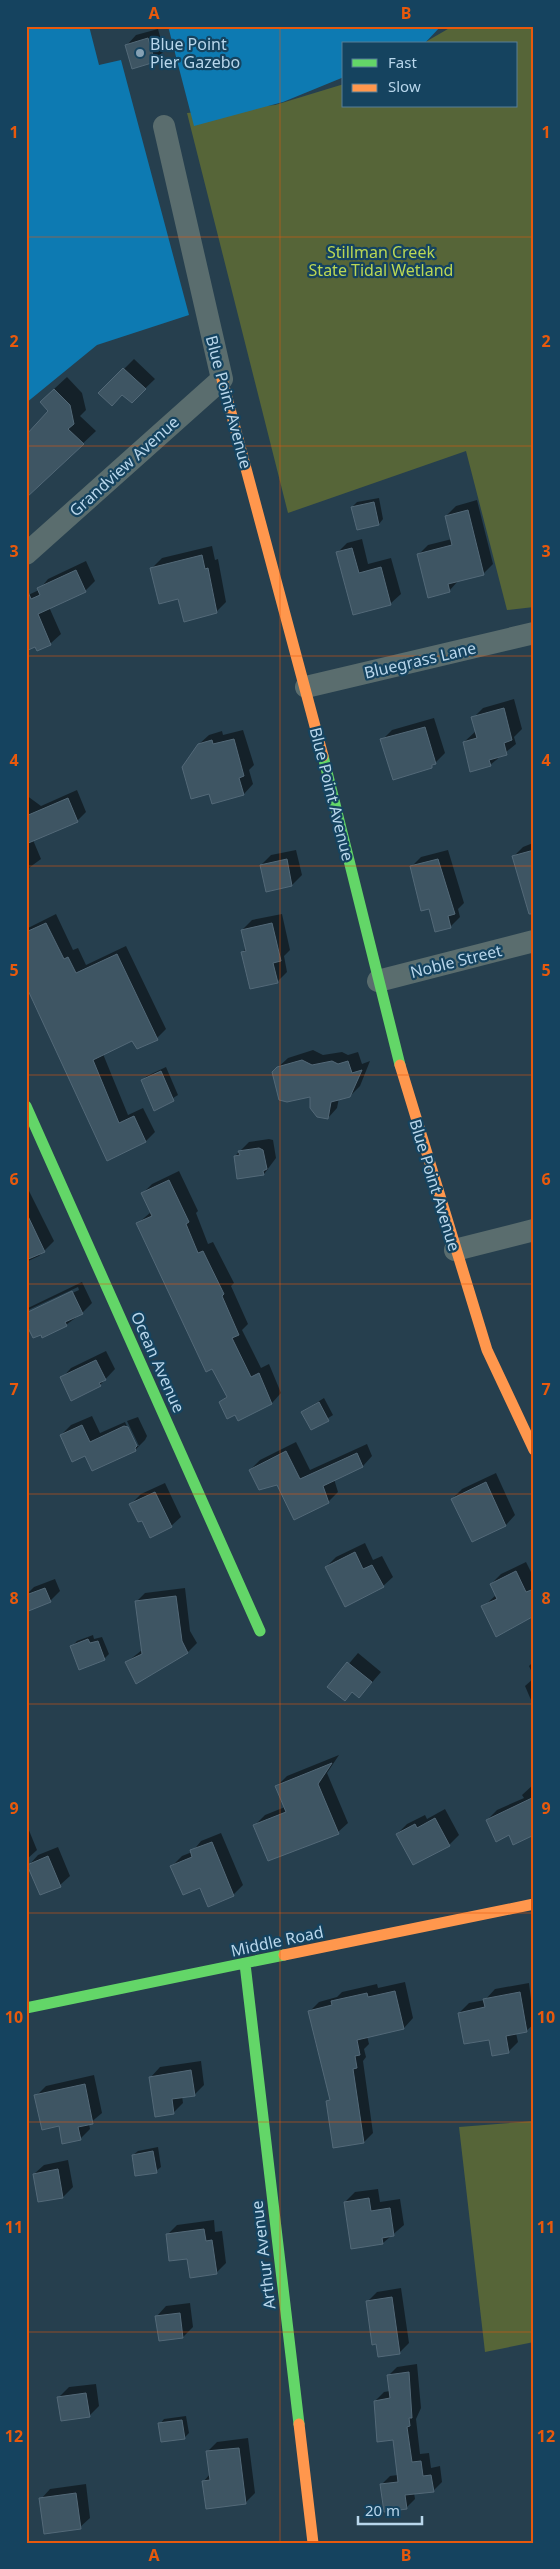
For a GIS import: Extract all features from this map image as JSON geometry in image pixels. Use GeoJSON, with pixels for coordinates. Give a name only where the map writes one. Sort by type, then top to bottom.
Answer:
{"type":"FeatureCollection","features":[{"type":"Feature","properties":{"kind":"street","name":"Blue Point Avenue"},"geometry":{"type":"LineString","coordinates":[[164,126],[222,378],[306,687],[405,1086],[488,1350],[534,1450]]}},
{"type":"Feature","properties":{"kind":"street","name":"Grandview Avenue"},"geometry":{"type":"LineString","coordinates":[[26,554],[222,378]]}},
{"type":"Feature","properties":{"kind":"street","name":"Bluegrass Lane"},"geometry":{"type":"LineString","coordinates":[[306,687],[534,633]]}},
{"type":"Feature","properties":{"kind":"street","name":"Noble Street"},"geometry":{"type":"LineString","coordinates":[[378,980],[534,941]]}},
{"type":"Feature","properties":{"kind":"street","name":"Ocean Avenue"},"geometry":{"type":"LineString","coordinates":[[26,1106],[260,1631]]}},
{"type":"Feature","properties":{"kind":"street"},"geometry":{"type":"LineString","coordinates":[[455,1250],[534,1230]]}},
{"type":"Feature","properties":{"kind":"street","name":"Middle Road"},"geometry":{"type":"LineString","coordinates":[[26,2008],[534,1904]]}},
{"type":"Feature","properties":{"kind":"street","name":"Arthur Avenue"},"geometry":{"type":"LineString","coordinates":[[245,1964],[313,2543]]}},
{"type":"Feature","properties":{"kind":"green space","name":"Stillman Creek State Tidal Wetland"},"geometry":{"type":"Polygon","coordinates":[[[453,26],[534,26],[534,607],[507,610],[466,451],[288,513],[187,113],[275,105],[342,85],[342,108],[518,108],[518,42],[425,42],[453,26]]]}},
{"type":"Feature","properties":{"kind":"green space"},"geometry":{"type":"Polygon","coordinates":[[[534,2121],[534,2342],[485,2352],[459,2127],[534,2121]]]}},
{"type":"Feature","properties":{"kind":"water"},"geometry":{"type":"Polygon","coordinates":[[[26,26],[89,26],[99,65],[121,60],[189,315],[97,345],[26,403],[26,26]]]}},
{"type":"Feature","properties":{"kind":"water"},"geometry":{"type":"Polygon","coordinates":[[[168,26],[441,26],[426,42],[342,42],[342,78],[283,102],[194,126],[168,26]]]}},
{"type":"Feature","properties":{"kind":"building","name":"Blue Point Pier Gazebo"},"geometry":{"type":"Polygon","coordinates":[[[148,38],[155,62],[132,69],[125,45],[148,38]]]}},
{"type":"Feature","properties":{"kind":"building"},"geometry":{"type":"Polygon","coordinates":[[[123,368],[146,389],[132,403],[122,395],[112,406],[98,393],[123,368]]]}},
{"type":"Feature","properties":{"kind":"building"},"geometry":{"type":"Polygon","coordinates":[[[54,389],[70,405],[74,424],[68,429],[84,444],[26,498],[26,435],[48,411],[40,402],[54,389]]]}},
{"type":"Feature","properties":{"kind":"building"},"geometry":{"type":"Polygon","coordinates":[[[374,502],[379,525],[357,530],[351,507],[374,502]]]}},
{"type":"Feature","properties":{"kind":"building"},"geometry":{"type":"Polygon","coordinates":[[[468,510],[484,575],[448,584],[450,592],[428,598],[417,554],[452,545],[445,516],[468,510]]]}},
{"type":"Feature","properties":{"kind":"building"},"geometry":{"type":"Polygon","coordinates":[[[352,548],[359,573],[381,567],[391,605],[353,615],[336,552],[352,548]]]}},
{"type":"Feature","properties":{"kind":"building"},"geometry":{"type":"Polygon","coordinates":[[[202,555],[205,569],[208,568],[217,613],[184,622],[178,599],[159,604],[150,568],[202,555]]]}},
{"type":"Feature","properties":{"kind":"building"},"geometry":{"type":"Polygon","coordinates":[[[76,570],[86,592],[38,614],[51,645],[37,651],[35,647],[26,651],[26,587],[31,599],[40,595],[37,588],[76,570]]]}},
{"type":"Feature","properties":{"kind":"building"},"geometry":{"type":"Polygon","coordinates":[[[504,708],[512,740],[504,743],[507,755],[489,760],[491,766],[470,772],[463,742],[477,738],[471,717],[504,708]]]}},
{"type":"Feature","properties":{"kind":"building"},"geometry":{"type":"Polygon","coordinates":[[[425,727],[436,764],[432,765],[432,768],[393,780],[380,739],[425,727]]]}},
{"type":"Feature","properties":{"kind":"building"},"geometry":{"type":"Polygon","coordinates":[[[234,739],[244,776],[239,778],[244,795],[212,804],[209,794],[191,799],[182,767],[198,744],[212,740],[213,744],[234,739]]]}},
{"type":"Feature","properties":{"kind":"building"},"geometry":{"type":"Polygon","coordinates":[[[68,798],[78,822],[26,844],[26,816],[68,798]]]}},
{"type":"Feature","properties":{"kind":"building"},"geometry":{"type":"Polygon","coordinates":[[[534,850],[534,914],[529,914],[512,856],[534,850]]]}},
{"type":"Feature","properties":{"kind":"building"},"geometry":{"type":"Polygon","coordinates":[[[287,859],[292,886],[266,892],[260,865],[287,859]]]}},
{"type":"Feature","properties":{"kind":"building"},"geometry":{"type":"Polygon","coordinates":[[[438,859],[455,914],[448,916],[451,928],[435,932],[429,909],[421,911],[410,866],[438,859]]]}},
{"type":"Feature","properties":{"kind":"building"},"geometry":{"type":"Polygon","coordinates":[[[46,923],[64,959],[68,957],[76,973],[117,954],[158,1040],[137,1049],[132,1041],[93,1060],[119,1123],[134,1116],[146,1142],[107,1161],[26,986],[26,932],[46,923]]]}},
{"type":"Feature","properties":{"kind":"building"},"geometry":{"type":"Polygon","coordinates":[[[272,923],[281,961],[273,963],[278,983],[250,989],[241,952],[246,951],[241,930],[272,923]]]}},
{"type":"Feature","properties":{"kind":"building"},"geometry":{"type":"Polygon","coordinates":[[[302,1060],[312,1065],[332,1061],[338,1064],[348,1061],[352,1073],[362,1070],[350,1097],[331,1102],[328,1119],[317,1117],[310,1108],[310,1097],[287,1102],[279,1100],[272,1072],[277,1067],[302,1060]]]}},
{"type":"Feature","properties":{"kind":"building"},"geometry":{"type":"Polygon","coordinates":[[[161,1071],[174,1101],[154,1111],[141,1080],[161,1071]]]}},
{"type":"Feature","properties":{"kind":"building"},"geometry":{"type":"Polygon","coordinates":[[[259,1148],[263,1150],[267,1169],[263,1171],[264,1175],[237,1179],[234,1156],[240,1155],[238,1151],[259,1148]]]}},
{"type":"Feature","properties":{"kind":"building"},"geometry":{"type":"Polygon","coordinates":[[[169,1180],[189,1222],[186,1224],[198,1253],[203,1251],[224,1294],[222,1296],[239,1335],[232,1338],[251,1377],[259,1373],[272,1404],[238,1421],[235,1415],[227,1419],[219,1402],[227,1397],[212,1369],[206,1372],[136,1223],[152,1216],[141,1193],[169,1180]]]}},
{"type":"Feature","properties":{"kind":"building"},"geometry":{"type":"Polygon","coordinates":[[[26,1212],[45,1252],[26,1260],[26,1212]]]}},
{"type":"Feature","properties":{"kind":"building"},"geometry":{"type":"Polygon","coordinates":[[[72,1291],[83,1314],[65,1322],[67,1326],[42,1338],[41,1335],[33,1338],[26,1324],[26,1313],[72,1291]]]}},
{"type":"Feature","properties":{"kind":"building"},"geometry":{"type":"Polygon","coordinates":[[[96,1360],[106,1380],[99,1383],[101,1386],[71,1401],[60,1377],[96,1360]]]}},
{"type":"Feature","properties":{"kind":"building"},"geometry":{"type":"Polygon","coordinates":[[[319,1402],[329,1421],[311,1430],[301,1412],[319,1402]]]}},
{"type":"Feature","properties":{"kind":"building"},"geometry":{"type":"Polygon","coordinates":[[[82,1425],[90,1442],[124,1426],[128,1427],[137,1446],[135,1448],[136,1451],[92,1471],[85,1456],[72,1462],[60,1435],[82,1425]]]}},
{"type":"Feature","properties":{"kind":"building"},"geometry":{"type":"Polygon","coordinates":[[[286,1451],[300,1479],[357,1453],[363,1467],[323,1486],[329,1503],[294,1520],[277,1485],[259,1490],[249,1470],[286,1451]]]}},
{"type":"Feature","properties":{"kind":"building"},"geometry":{"type":"Polygon","coordinates":[[[486,1482],[506,1526],[472,1542],[451,1499],[486,1482]]]}},
{"type":"Feature","properties":{"kind":"building"},"geometry":{"type":"Polygon","coordinates":[[[155,1492],[172,1527],[150,1538],[142,1521],[138,1522],[129,1504],[155,1492]]]}},
{"type":"Feature","properties":{"kind":"building"},"geometry":{"type":"Polygon","coordinates":[[[355,1552],[363,1569],[372,1565],[384,1587],[345,1607],[325,1567],[355,1552]]]}},
{"type":"Feature","properties":{"kind":"building"},"geometry":{"type":"Polygon","coordinates":[[[516,1571],[526,1592],[534,1589],[534,1616],[496,1637],[481,1606],[497,1599],[490,1584],[516,1571]]]}},
{"type":"Feature","properties":{"kind":"building"},"geometry":{"type":"Polygon","coordinates":[[[45,1588],[51,1602],[26,1612],[26,1595],[45,1588]]]}},
{"type":"Feature","properties":{"kind":"building"},"geometry":{"type":"Polygon","coordinates":[[[176,1596],[182,1641],[188,1653],[136,1684],[125,1662],[142,1654],[135,1601],[176,1596]]]}},
{"type":"Feature","properties":{"kind":"building"},"geometry":{"type":"Polygon","coordinates":[[[88,1639],[90,1643],[98,1641],[105,1660],[79,1670],[70,1646],[88,1639]]]}},
{"type":"Feature","properties":{"kind":"building"},"geometry":{"type":"Polygon","coordinates":[[[347,1662],[372,1682],[359,1698],[352,1692],[345,1701],[327,1687],[347,1662]]]}},
{"type":"Feature","properties":{"kind":"building"},"geometry":{"type":"Polygon","coordinates":[[[332,1763],[318,1784],[339,1834],[268,1861],[253,1825],[286,1812],[275,1786],[332,1763]]]}},
{"type":"Feature","properties":{"kind":"building"},"geometry":{"type":"Polygon","coordinates":[[[534,1797],[534,1835],[513,1845],[509,1835],[496,1842],[486,1820],[534,1797]]]}},
{"type":"Feature","properties":{"kind":"building"},"geometry":{"type":"Polygon","coordinates":[[[435,1818],[450,1846],[413,1865],[396,1834],[415,1824],[417,1828],[435,1818]]]}},
{"type":"Feature","properties":{"kind":"building"},"geometry":{"type":"Polygon","coordinates":[[[212,1842],[234,1896],[208,1907],[200,1888],[183,1895],[170,1866],[192,1857],[190,1850],[212,1842]]]}},
{"type":"Feature","properties":{"kind":"building"},"geometry":{"type":"Polygon","coordinates":[[[48,1856],[61,1887],[40,1895],[27,1865],[48,1856]]]}},
{"type":"Feature","properties":{"kind":"building"},"geometry":{"type":"Polygon","coordinates":[[[395,1991],[404,2029],[357,2040],[360,2055],[355,2056],[357,2068],[353,2069],[364,2143],[333,2148],[326,2101],[330,2100],[308,2011],[332,2005],[331,2001],[367,1993],[368,1997],[395,1991]]]}},
{"type":"Feature","properties":{"kind":"building"},"geometry":{"type":"Polygon","coordinates":[[[520,1992],[527,2032],[506,2036],[509,2053],[492,2056],[489,2040],[464,2044],[458,2013],[485,2007],[483,1999],[520,1992]]]}},
{"type":"Feature","properties":{"kind":"building"},"geometry":{"type":"Polygon","coordinates":[[[191,2070],[195,2096],[172,2099],[174,2114],[155,2117],[149,2077],[191,2070]]]}},
{"type":"Feature","properties":{"kind":"building"},"geometry":{"type":"Polygon","coordinates":[[[85,2084],[93,2124],[78,2127],[81,2140],[62,2144],[59,2126],[42,2130],[34,2095],[85,2084]]]}},
{"type":"Feature","properties":{"kind":"building"},"geometry":{"type":"Polygon","coordinates":[[[153,2151],[157,2173],[135,2176],[132,2155],[153,2151]]]}},
{"type":"Feature","properties":{"kind":"building"},"geometry":{"type":"Polygon","coordinates":[[[58,2169],[63,2198],[38,2202],[33,2174],[58,2169]]]}},
{"type":"Feature","properties":{"kind":"building"},"geometry":{"type":"Polygon","coordinates":[[[369,2198],[371,2211],[390,2208],[394,2236],[382,2238],[383,2244],[351,2249],[344,2202],[369,2198]]]}},
{"type":"Feature","properties":{"kind":"building"},"geometry":{"type":"Polygon","coordinates":[[[204,2229],[206,2241],[212,2240],[217,2274],[190,2278],[187,2259],[169,2261],[166,2234],[204,2229]]]}},
{"type":"Feature","properties":{"kind":"building"},"geometry":{"type":"Polygon","coordinates":[[[392,2297],[400,2354],[378,2357],[376,2344],[372,2345],[366,2301],[392,2297]]]}},
{"type":"Feature","properties":{"kind":"building"},"geometry":{"type":"Polygon","coordinates":[[[180,2313],[183,2338],[159,2341],[155,2316],[180,2313]]]}},
{"type":"Feature","properties":{"kind":"building"},"geometry":{"type":"Polygon","coordinates":[[[409,2372],[412,2418],[409,2418],[410,2426],[407,2427],[412,2462],[421,2461],[423,2476],[431,2475],[434,2492],[405,2495],[407,2509],[384,2512],[380,2484],[398,2482],[393,2440],[377,2442],[374,2401],[390,2398],[387,2375],[409,2372]]]}},
{"type":"Feature","properties":{"kind":"building"},"geometry":{"type":"Polygon","coordinates":[[[86,2393],[90,2417],[61,2421],[57,2397],[86,2393]]]}},
{"type":"Feature","properties":{"kind":"building"},"geometry":{"type":"Polygon","coordinates":[[[182,2420],[185,2439],[161,2442],[158,2423],[182,2420]]]}},
{"type":"Feature","properties":{"kind":"building"},"geometry":{"type":"Polygon","coordinates":[[[239,2448],[246,2504],[206,2509],[202,2481],[210,2480],[206,2451],[239,2448]]]}},
{"type":"Feature","properties":{"kind":"building"},"geometry":{"type":"Polygon","coordinates":[[[76,2493],[81,2529],[44,2534],[39,2498],[76,2493]]]}},
{"type":"Feature","properties":{"kind":"traffic: fast"},"geometry":{"type":"LineString","coordinates":[[323,756],[400,1065]]}},
{"type":"Feature","properties":{"kind":"traffic: fast"},"geometry":{"type":"LineString","coordinates":[[26,1106],[260,1631]]}},
{"type":"Feature","properties":{"kind":"traffic: fast"},"geometry":{"type":"LineString","coordinates":[[26,2008],[284,1955]]}},
{"type":"Feature","properties":{"kind":"traffic: fast"},"geometry":{"type":"LineString","coordinates":[[245,1964],[299,2424]]}},
{"type":"Feature","properties":{"kind":"traffic: slow"},"geometry":{"type":"LineString","coordinates":[[222,379],[323,756]]}},
{"type":"Feature","properties":{"kind":"traffic: slow"},"geometry":{"type":"LineString","coordinates":[[400,1065],[487,1350],[534,1450]]}},
{"type":"Feature","properties":{"kind":"traffic: slow"},"geometry":{"type":"LineString","coordinates":[[284,1955],[534,1904]]}},
{"type":"Feature","properties":{"kind":"traffic: slow"},"geometry":{"type":"LineString","coordinates":[[299,2424],[313,2543]]}},
{"type":"Feature","properties":{"kind":"place","name":"Blue Point Pier Gazebo"},"geometry":{"type":"Point","coordinates":[140,53]}}]}
